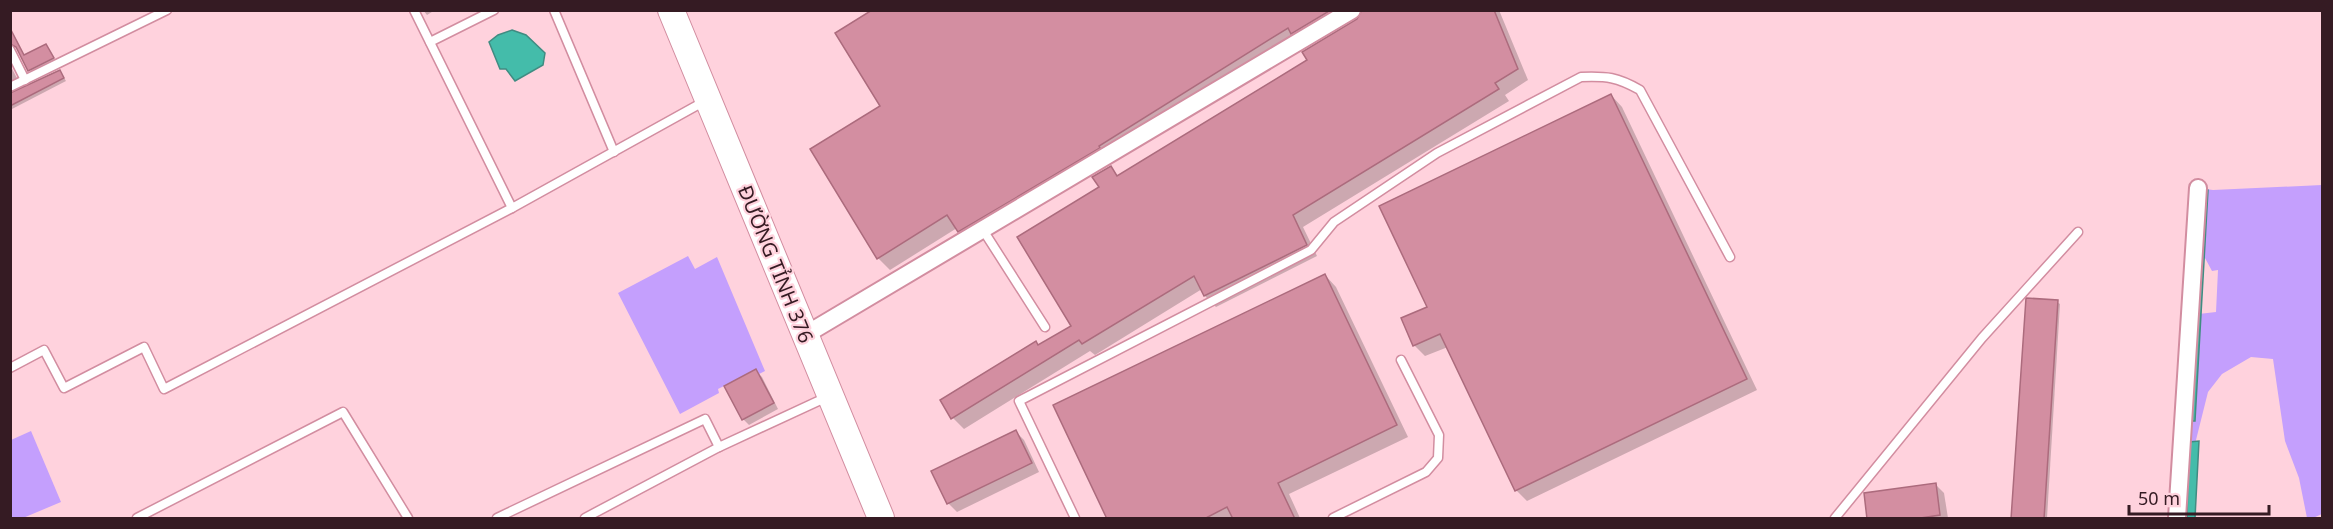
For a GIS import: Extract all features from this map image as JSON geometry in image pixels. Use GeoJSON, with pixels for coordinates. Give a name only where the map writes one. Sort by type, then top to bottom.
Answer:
{"type":"FeatureCollection","features":[{"type":"Feature","properties":{"kind":"main road","name":"ĐƯỜNG TỈNH 376"},"geometry":{"type":"LineString","coordinates":[[671,10],[881,519]]}},
{"type":"Feature","properties":{"kind":"street"},"geometry":{"type":"LineString","coordinates":[[805,335],[1352,10]]}},
{"type":"Feature","properties":{"kind":"street"},"geometry":{"type":"LineString","coordinates":[[2177,519],[2198,188]]}},
{"type":"Feature","properties":{"kind":"lane"},"geometry":{"type":"LineString","coordinates":[[10,87],[167,10]]}},
{"type":"Feature","properties":{"kind":"lane"},"geometry":{"type":"LineString","coordinates":[[414,10],[512,208]]}},
{"type":"Feature","properties":{"kind":"lane"},"geometry":{"type":"LineString","coordinates":[[429,42],[494,10]]}},
{"type":"Feature","properties":{"kind":"lane"},"geometry":{"type":"LineString","coordinates":[[554,10],[614,152]]}},
{"type":"Feature","properties":{"kind":"lane"},"geometry":{"type":"LineString","coordinates":[[10,50],[26,80]]}},
{"type":"Feature","properties":{"kind":"lane"},"geometry":{"type":"LineString","coordinates":[[1075,519],[1019,401],[1311,250],[1334,222],[1437,153],[1581,77],[1603,76],[1620,79],[1640,90],[1730,257]]}},
{"type":"Feature","properties":{"kind":"lane"},"geometry":{"type":"LineString","coordinates":[[10,368],[44,350],[64,388],[144,347],[164,389],[512,208],[708,99]]}},
{"type":"Feature","properties":{"kind":"lane"},"geometry":{"type":"LineString","coordinates":[[983,230],[1045,327]]}},
{"type":"Feature","properties":{"kind":"lane"},"geometry":{"type":"LineString","coordinates":[[1835,519],[1982,338],[2078,232]]}},
{"type":"Feature","properties":{"kind":"lane"},"geometry":{"type":"LineString","coordinates":[[1333,519],[1426,472],[1438,458],[1440,435],[1401,360]]}},
{"type":"Feature","properties":{"kind":"lane"},"geometry":{"type":"LineString","coordinates":[[585,519],[719,447],[830,396]]}},
{"type":"Feature","properties":{"kind":"lane"},"geometry":{"type":"LineString","coordinates":[[137,519],[343,412],[408,519]]}},
{"type":"Feature","properties":{"kind":"lane"},"geometry":{"type":"LineString","coordinates":[[496,519],[705,419],[719,447]]}},
{"type":"Feature","properties":{"kind":"shaded area"},"geometry":{"type":"Polygon","coordinates":[[[512,30],[526,35],[545,53],[543,65],[515,81],[506,69],[500,69],[489,42],[498,35],[512,30]]]}},
{"type":"Feature","properties":{"kind":"shaded area"},"geometry":{"type":"Polygon","coordinates":[[[2322,185],[2322,514],[2307,518],[2299,478],[2285,441],[2273,359],[2251,357],[2222,374],[2208,392],[2192,456],[2183,434],[2191,430],[2198,374],[2187,366],[2190,315],[2216,312],[2218,270],[2212,271],[2205,258],[2193,256],[2198,188],[2213,190],[2322,185]]]}},
{"type":"Feature","properties":{"kind":"shaded area"},"geometry":{"type":"Polygon","coordinates":[[[2200,188],[2208,190],[2195,421],[2185,421],[2200,188]]]}},
{"type":"Feature","properties":{"kind":"shaded area"},"geometry":{"type":"Polygon","coordinates":[[[688,256],[695,269],[717,257],[765,371],[759,374],[756,370],[718,389],[719,393],[680,414],[618,293],[688,256]]]}},
{"type":"Feature","properties":{"kind":"shaded area"},"geometry":{"type":"Polygon","coordinates":[[[31,431],[61,502],[23,518],[11,518],[11,440],[31,431]]]}},
{"type":"Feature","properties":{"kind":"shaded area"},"geometry":{"type":"Polygon","coordinates":[[[2199,441],[2195,518],[2187,518],[2189,442],[2199,441]]]}},
{"type":"Feature","properties":{"kind":"building"},"geometry":{"type":"Polygon","coordinates":[[[872,10],[1331,10],[1291,34],[1288,28],[1099,146],[1100,148],[958,232],[947,215],[877,259],[810,149],[880,106],[835,33],[872,10]]]}},
{"type":"Feature","properties":{"kind":"building"},"geometry":{"type":"Polygon","coordinates":[[[1362,10],[1494,10],[1518,69],[1495,83],[1499,89],[1293,215],[1307,245],[1204,296],[1194,276],[1082,344],[1079,340],[951,419],[940,400],[1036,341],[1038,345],[1071,326],[1017,237],[1099,187],[1092,177],[1111,166],[1117,176],[1307,60],[1302,52],[1357,19],[1362,10]]]}},
{"type":"Feature","properties":{"kind":"building"},"geometry":{"type":"Polygon","coordinates":[[[10,28],[24,55],[46,44],[54,58],[28,71],[16,47],[10,44],[10,28]]]}},
{"type":"Feature","properties":{"kind":"building"},"geometry":{"type":"Polygon","coordinates":[[[60,70],[64,78],[10,106],[10,93],[60,70]]]}},
{"type":"Feature","properties":{"kind":"building"},"geometry":{"type":"Polygon","coordinates":[[[1611,94],[1747,379],[1515,491],[1440,334],[1413,346],[1401,318],[1427,307],[1379,206],[1611,94]]]}},
{"type":"Feature","properties":{"kind":"building"},"geometry":{"type":"Polygon","coordinates":[[[1325,274],[1397,425],[1278,483],[1295,519],[1233,519],[1227,507],[1204,519],[1107,519],[1053,405],[1325,274]]]}},
{"type":"Feature","properties":{"kind":"building"},"geometry":{"type":"Polygon","coordinates":[[[2026,298],[2058,300],[2044,519],[2011,519],[2026,298]]]}},
{"type":"Feature","properties":{"kind":"building"},"geometry":{"type":"Polygon","coordinates":[[[756,369],[774,403],[742,420],[724,386],[756,369]]]}},
{"type":"Feature","properties":{"kind":"building"},"geometry":{"type":"Polygon","coordinates":[[[1016,430],[1032,463],[947,504],[931,471],[1016,430]]]}},
{"type":"Feature","properties":{"kind":"building"},"geometry":{"type":"Polygon","coordinates":[[[1936,483],[1940,515],[1914,519],[1867,519],[1864,493],[1936,483]]]}}]}
